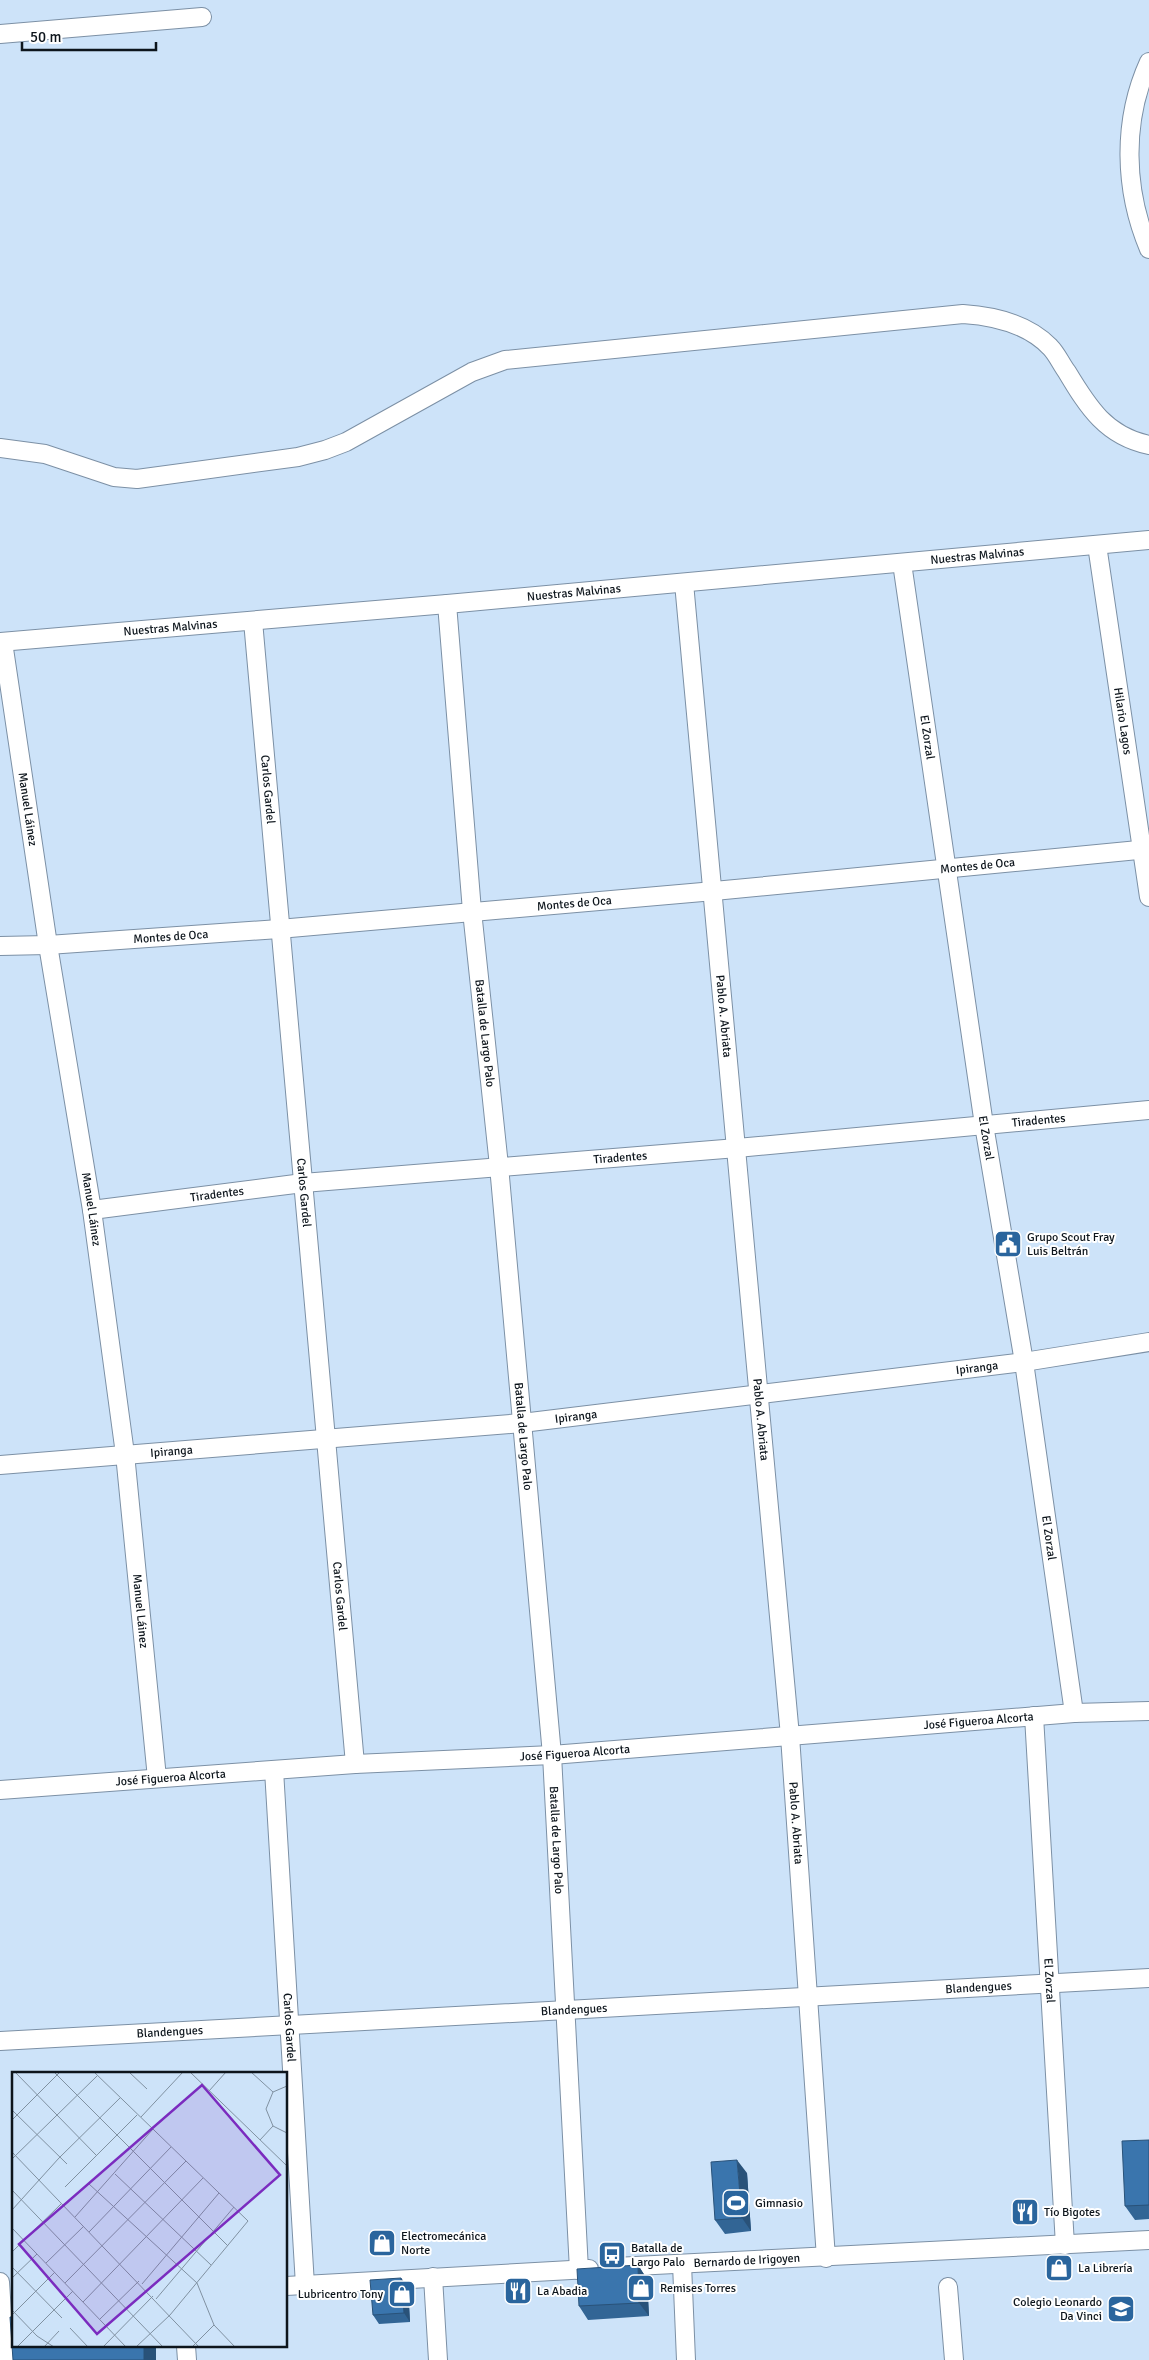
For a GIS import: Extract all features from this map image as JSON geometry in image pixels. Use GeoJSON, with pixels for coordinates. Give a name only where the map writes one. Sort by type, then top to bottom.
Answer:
{"type":"FeatureCollection","features":[{"type":"Feature","properties":{"kind":"street"},"geometry":{"type":"LineString","coordinates":[[0,34],[202,17]]}},
{"type":"Feature","properties":{"kind":"street"},"geometry":{"type":"LineString","coordinates":[[1149,62],[1135,103],[1129,153],[1133,204],[1149,249]]}},
{"type":"Feature","properties":{"kind":"street"},"geometry":{"type":"LineString","coordinates":[[0,448],[45,454],[114,477],[137,479],[298,458],[346,442],[472,372],[505,360],[963,314],[985,315],[1009,322],[1037,335],[1051,347],[1091,411],[1118,434],[1135,442],[1149,445]]}},
{"type":"Feature","properties":{"kind":"street","name":"Nuestras Malvinas"},"geometry":{"type":"LineString","coordinates":[[2,642],[253,622],[1149,540]]}},
{"type":"Feature","properties":{"kind":"street","name":"Hilario Lagos"},"geometry":{"type":"LineString","coordinates":[[1097,545],[1145,850],[1149,897]]}},
{"type":"Feature","properties":{"kind":"street","name":"El Zorzal"},"geometry":{"type":"LineString","coordinates":[[902,562],[984,1125],[1024,1362],[1074,1713]]}},
{"type":"Feature","properties":{"kind":"street","name":"Pablo A. Abriata"},"geometry":{"type":"LineString","coordinates":[[684,583],[714,891],[790,1736],[826,2258]]}},
{"type":"Feature","properties":{"kind":"street","name":"Batalla de Largo Palo"},"geometry":{"type":"LineString","coordinates":[[447,604],[472,911],[499,1166],[552,1755],[580,2270]]}},
{"type":"Feature","properties":{"kind":"street","name":"Carlos Gardel"},"geometry":{"type":"LineString","coordinates":[[253,622],[355,1764]]}},
{"type":"Feature","properties":{"kind":"street","name":"Manuel Láinez"},"geometry":{"type":"LineString","coordinates":[[2,642],[48,945],[92,1210],[125,1454],[157,1778]]}},
{"type":"Feature","properties":{"kind":"street","name":"Montes de Oca"},"geometry":{"type":"LineString","coordinates":[[0,946],[48,945],[279,929],[714,891],[1145,850]]}},
{"type":"Feature","properties":{"kind":"street","name":"Tiradentes"},"geometry":{"type":"LineString","coordinates":[[92,1210],[303,1183],[737,1148],[1149,1110]]}},
{"type":"Feature","properties":{"kind":"street","name":"Ipiranga"},"geometry":{"type":"LineString","coordinates":[[0,1464],[325,1440],[522,1423],[1024,1362],[1149,1342]]}},
{"type":"Feature","properties":{"kind":"street","name":"José Figueroa Alcorta"},"geometry":{"type":"LineString","coordinates":[[0,1790],[355,1764],[552,1755],[1034,1716],[1149,1710]]}},
{"type":"Feature","properties":{"kind":"street","name":"El Zorzal"},"geometry":{"type":"LineString","coordinates":[[1034,1716],[1065,2245]]}},
{"type":"Feature","properties":{"kind":"street","name":"Carlos Gardel"},"geometry":{"type":"LineString","coordinates":[[274,1770],[305,2284]]}},
{"type":"Feature","properties":{"kind":"street","name":"Blandengues"},"geometry":{"type":"LineString","coordinates":[[0,2041],[1149,1978]]}},
{"type":"Feature","properties":{"kind":"street","name":"Bernardo de Irigoyen"},"geometry":{"type":"LineString","coordinates":[[288,2286],[1149,2240]]}},
{"type":"Feature","properties":{"kind":"street"},"geometry":{"type":"LineString","coordinates":[[682,2264],[686,2360]]}},
{"type":"Feature","properties":{"kind":"street"},"geometry":{"type":"LineString","coordinates":[[433,2277],[438,2360]]}},
{"type":"Feature","properties":{"kind":"street"},"geometry":{"type":"LineString","coordinates":[[0,2282],[5,2301],[5,2360]]}},
{"type":"Feature","properties":{"kind":"street"},"geometry":{"type":"LineString","coordinates":[[948,2287],[954,2360]]}},
{"type":"Feature","properties":{"kind":"building"},"geometry":{"type":"Polygon","coordinates":[[[1149,2140],[1149,2205],[1125,2206],[1122,2141],[1149,2140]]]}},
{"type":"Feature","properties":{"kind":"building"},"geometry":{"type":"Polygon","coordinates":[[[737,2160],[742,2218],[715,2220],[711,2162],[737,2160]]]}},
{"type":"Feature","properties":{"kind":"building"},"geometry":{"type":"Polygon","coordinates":[[[638,2265],[639,2303],[579,2306],[577,2269],[638,2265]]]}},
{"type":"Feature","properties":{"kind":"building"},"geometry":{"type":"Polygon","coordinates":[[[401,2278],[404,2313],[373,2315],[370,2280],[401,2278]]]}},
{"type":"Feature","properties":{"kind":"building"},"geometry":{"type":"Polygon","coordinates":[[[10,2317],[12,2317],[12,2346],[10,2317]]]}},
{"type":"Feature","properties":{"kind":"building"},"geometry":{"type":"Polygon","coordinates":[[[12,2348],[144,2348],[144,2360],[13,2360],[12,2348]]]}},
{"type":"Feature","properties":{"kind":"place","name":"Grupo Scout Fray Luis Beltrán"},"geometry":{"type":"Point","coordinates":[1008,1244]}},
{"type":"Feature","properties":{"kind":"place","name":"Gimnasio"},"geometry":{"type":"Point","coordinates":[736,2203]}},
{"type":"Feature","properties":{"kind":"place","name":"Tío Bigotes"},"geometry":{"type":"Point","coordinates":[1025,2212]}},
{"type":"Feature","properties":{"kind":"place","name":"Electromecánica Norte"},"geometry":{"type":"Point","coordinates":[382,2243]}},
{"type":"Feature","properties":{"kind":"place","name":"Batalla de Largo Palo"},"geometry":{"type":"Point","coordinates":[612,2255]}},
{"type":"Feature","properties":{"kind":"place","name":"La Librería"},"geometry":{"type":"Point","coordinates":[1059,2268]}},
{"type":"Feature","properties":{"kind":"place","name":"Remises Torres"},"geometry":{"type":"Point","coordinates":[641,2288]}},
{"type":"Feature","properties":{"kind":"place","name":"La Abadia"},"geometry":{"type":"Point","coordinates":[518,2291]}},
{"type":"Feature","properties":{"kind":"place","name":"Lubricentro Tony"},"geometry":{"type":"Point","coordinates":[402,2294]}},
{"type":"Feature","properties":{"kind":"place","name":"Colegio Leonardo Da Vinci"},"geometry":{"type":"Point","coordinates":[1121,2309]}}]}
